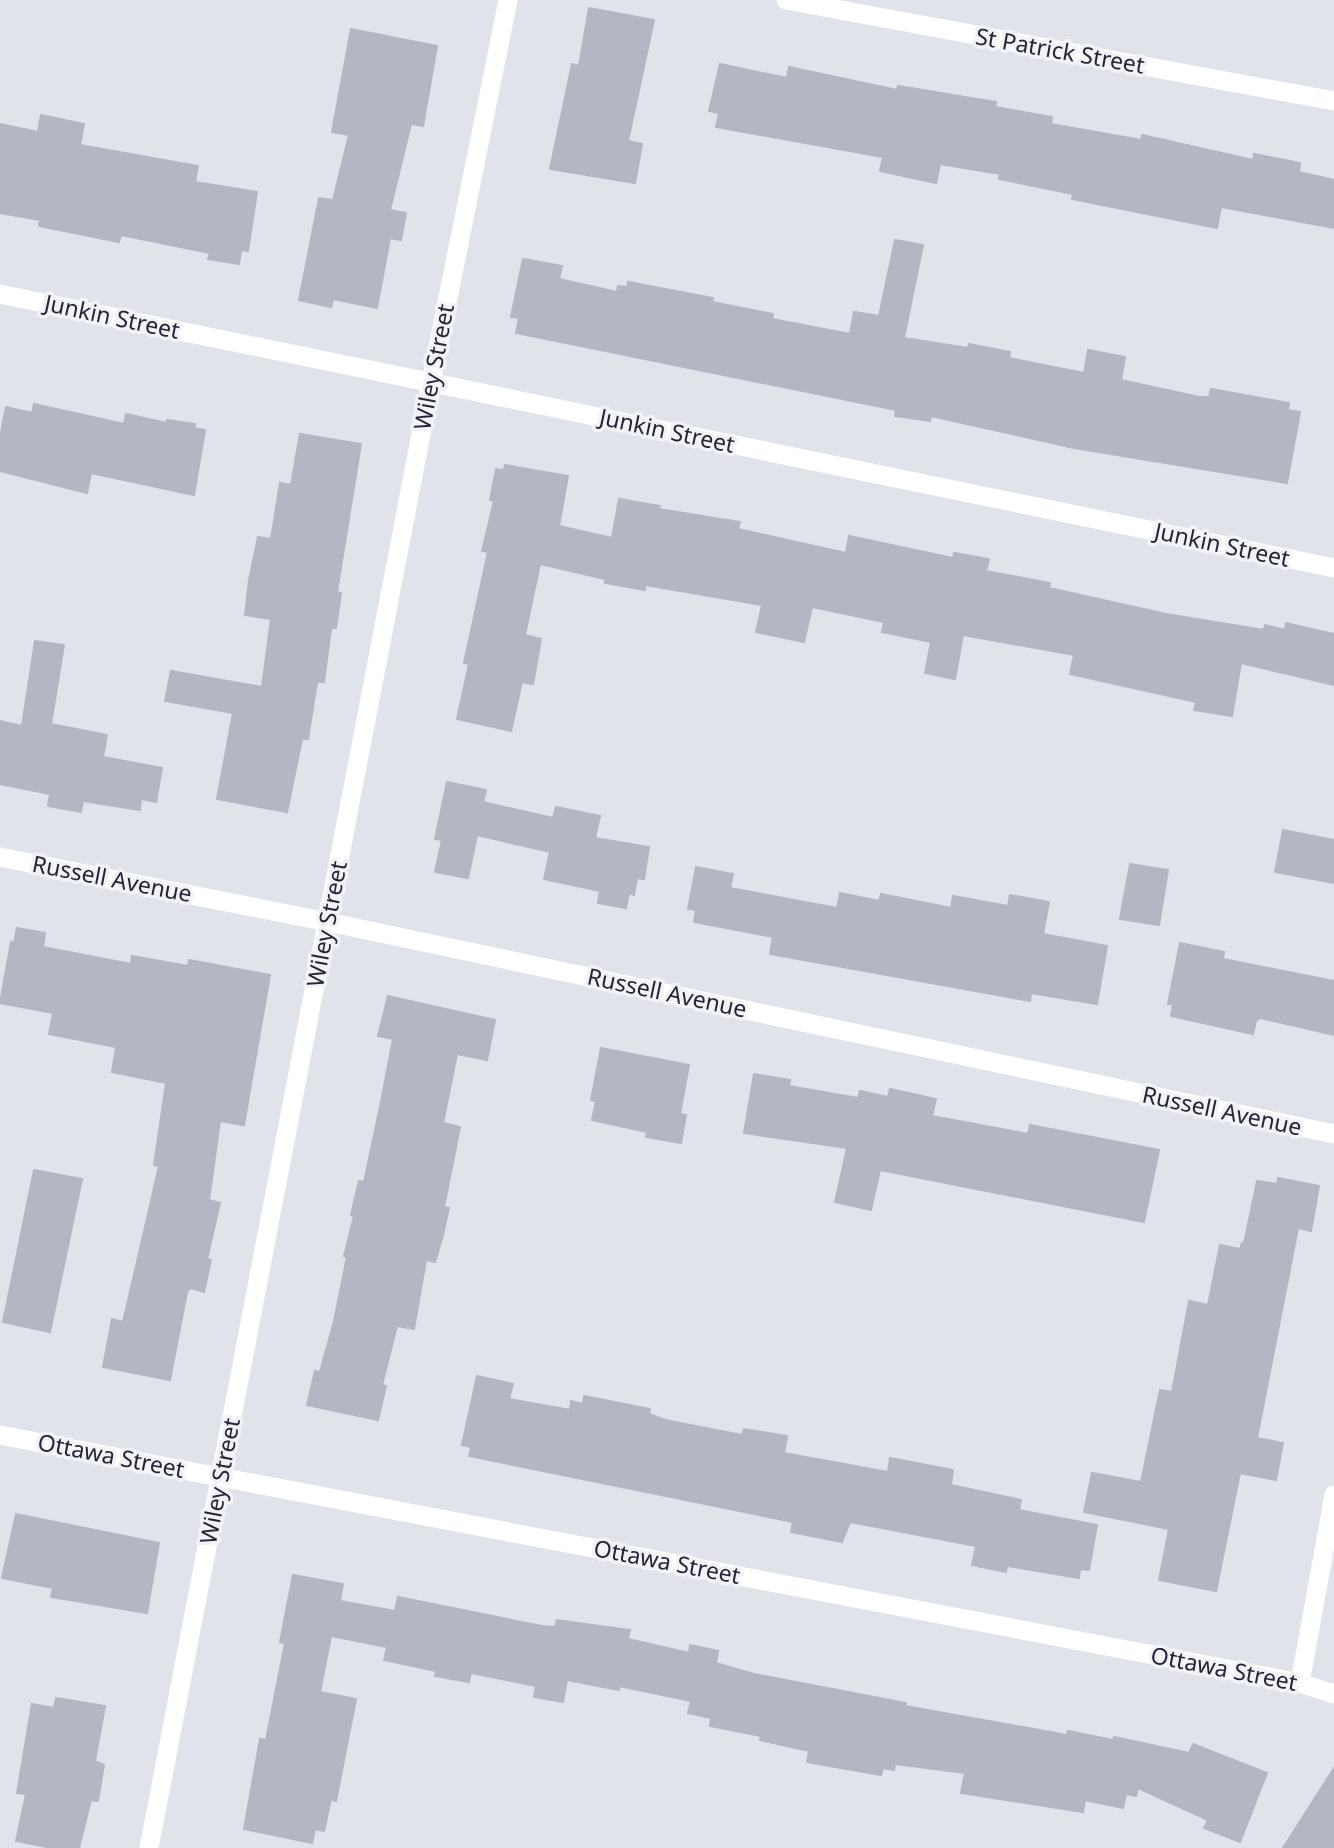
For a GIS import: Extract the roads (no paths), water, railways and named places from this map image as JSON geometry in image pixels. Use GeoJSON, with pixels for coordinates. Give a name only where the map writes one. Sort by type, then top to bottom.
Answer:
{"type":"FeatureCollection","features":[{"type":"Feature","properties":{"kind":"street","name":"Wiley Street"},"geometry":{"type":"LineString","coordinates":[[149,1848],[431,382],[508,0]]}},
{"type":"Feature","properties":{"kind":"street","name":"St Patrick Street"},"geometry":{"type":"LineString","coordinates":[[786,0],[1334,101]]}},
{"type":"Feature","properties":{"kind":"street","name":"Junkin Street"},"geometry":{"type":"LineString","coordinates":[[0,294],[1334,568]]}},
{"type":"Feature","properties":{"kind":"street","name":"Russell Avenue"},"geometry":{"type":"LineString","coordinates":[[0,858],[328,922],[1334,1134]]}},
{"type":"Feature","properties":{"kind":"street","name":"Ottawa Street"},"geometry":{"type":"LineString","coordinates":[[0,1435],[1300,1684],[1334,1694]]}},
{"type":"Feature","properties":{"kind":"street"},"geometry":{"type":"LineString","coordinates":[[1300,1684],[1334,1495]]}}]}
